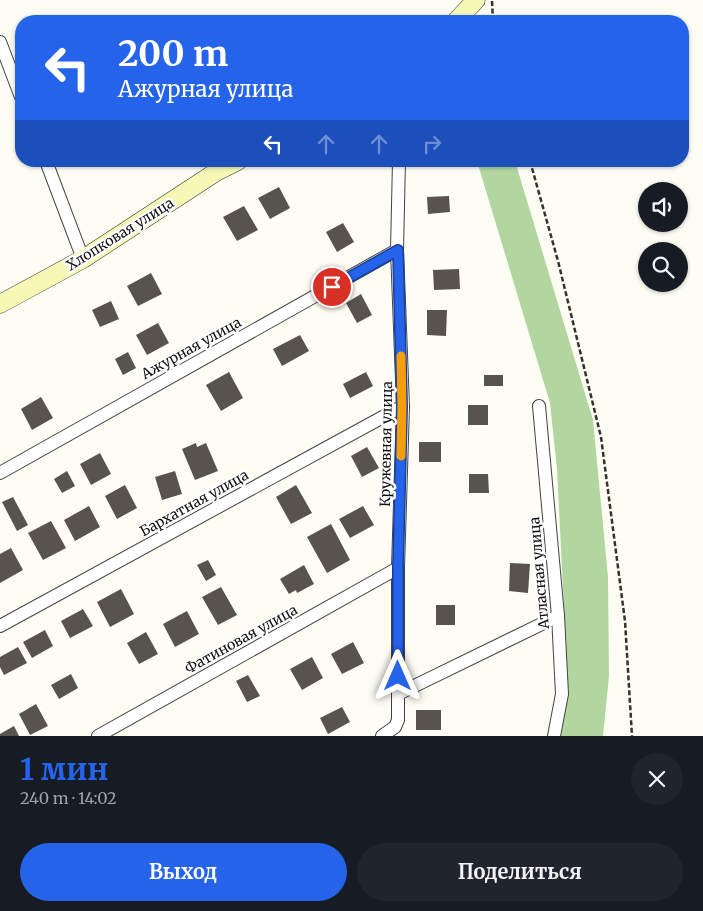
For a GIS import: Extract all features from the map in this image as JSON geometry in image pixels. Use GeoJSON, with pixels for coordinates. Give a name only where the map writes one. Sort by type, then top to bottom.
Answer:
{"type":"FeatureCollection","features":[{"type":"Feature","properties":{"kind":"street"},"geometry":{"type":"LineString","coordinates":[[462,15],[476,0]]}},
{"type":"Feature","properties":{"kind":"street"},"geometry":{"type":"LineString","coordinates":[[0,42],[15,81]]}},
{"type":"Feature","properties":{"kind":"street"},"geometry":{"type":"LineString","coordinates":[[48,167],[83,259]]}},
{"type":"Feature","properties":{"kind":"street","name":"Хлопковая улица"},"geometry":{"type":"LineString","coordinates":[[0,304],[83,259],[226,167]]}},
{"type":"Feature","properties":{"kind":"street","name":"Кружевная улица"},"geometry":{"type":"LineString","coordinates":[[382,736],[395,728],[398,720],[398,568],[402,406],[398,250],[399,167]]}},
{"type":"Feature","properties":{"kind":"street","name":"Ажурная улица"},"geometry":{"type":"LineString","coordinates":[[0,473],[398,250]]}},
{"type":"Feature","properties":{"kind":"street","name":"Бархатная улица"},"geometry":{"type":"LineString","coordinates":[[0,626],[402,406]]}},
{"type":"Feature","properties":{"kind":"street","name":"Атласная улица"},"geometry":{"type":"LineString","coordinates":[[539,406],[558,616],[562,694],[554,736]]}},
{"type":"Feature","properties":{"kind":"street","name":"Фатиновая улица"},"geometry":{"type":"LineString","coordinates":[[98,736],[398,568]]}},
{"type":"Feature","properties":{"kind":"street"},"geometry":{"type":"LineString","coordinates":[[398,694],[558,616]]}},
{"type":"Feature","properties":{"kind":"path"},"geometry":{"type":"LineString","coordinates":[[492,0],[493,15]]}},
{"type":"Feature","properties":{"kind":"path"},"geometry":{"type":"LineString","coordinates":[[532,167],[558,261],[601,437],[625,621],[632,736]]}},
{"type":"Feature","properties":{"kind":"green space"},"geometry":{"type":"Polygon","coordinates":[[[479,167],[517,167],[593,420],[608,577],[609,676],[603,736],[561,736],[564,719],[566,649],[557,469],[550,403],[479,167]]]}},
{"type":"Feature","properties":{"kind":"building"},"geometry":{"type":"Polygon","coordinates":[[[279,187],[290,208],[270,219],[258,198],[279,187]]]}},
{"type":"Feature","properties":{"kind":"building"},"geometry":{"type":"Polygon","coordinates":[[[449,196],[450,212],[428,214],[427,197],[449,196]]]}},
{"type":"Feature","properties":{"kind":"building"},"geometry":{"type":"Polygon","coordinates":[[[244,206],[258,230],[237,241],[223,217],[244,206]]]}},
{"type":"Feature","properties":{"kind":"building"},"geometry":{"type":"Polygon","coordinates":[[[343,223],[354,242],[337,252],[326,232],[343,223]]]}},
{"type":"Feature","properties":{"kind":"building"},"geometry":{"type":"Polygon","coordinates":[[[459,269],[460,289],[434,290],[433,270],[459,269]]]}},
{"type":"Feature","properties":{"kind":"building"},"geometry":{"type":"Polygon","coordinates":[[[151,273],[162,294],[138,306],[127,286],[151,273]]]}},
{"type":"Feature","properties":{"kind":"building"},"geometry":{"type":"Polygon","coordinates":[[[361,294],[372,315],[357,323],[346,303],[361,294]]]}},
{"type":"Feature","properties":{"kind":"building"},"geometry":{"type":"Polygon","coordinates":[[[111,301],[119,319],[100,327],[92,310],[111,301]]]}},
{"type":"Feature","properties":{"kind":"building"},"geometry":{"type":"Polygon","coordinates":[[[427,310],[447,310],[446,336],[427,335],[427,310]]]}},
{"type":"Feature","properties":{"kind":"building"},"geometry":{"type":"Polygon","coordinates":[[[158,323],[169,343],[147,355],[136,335],[158,323]]]}},
{"type":"Feature","properties":{"kind":"building"},"geometry":{"type":"Polygon","coordinates":[[[300,335],[309,351],[282,366],[273,349],[300,335]]]}},
{"type":"Feature","properties":{"kind":"building"},"geometry":{"type":"Polygon","coordinates":[[[128,352],[136,368],[123,375],[115,359],[128,352]]]}},
{"type":"Feature","properties":{"kind":"building"},"geometry":{"type":"Polygon","coordinates":[[[229,372],[243,398],[221,411],[206,385],[229,372]]]}},
{"type":"Feature","properties":{"kind":"building"},"geometry":{"type":"Polygon","coordinates":[[[366,372],[373,386],[350,398],[343,384],[366,372]]]}},
{"type":"Feature","properties":{"kind":"building"},"geometry":{"type":"Polygon","coordinates":[[[484,375],[503,375],[503,386],[484,386],[484,375]]]}},
{"type":"Feature","properties":{"kind":"building"},"geometry":{"type":"Polygon","coordinates":[[[41,397],[53,418],[32,430],[21,409],[41,397]]]}},
{"type":"Feature","properties":{"kind":"building"},"geometry":{"type":"Polygon","coordinates":[[[468,405],[488,405],[488,425],[468,425],[468,405]]]}},
{"type":"Feature","properties":{"kind":"building"},"geometry":{"type":"Polygon","coordinates":[[[419,442],[441,442],[441,462],[419,462],[419,442]]]}},
{"type":"Feature","properties":{"kind":"building"},"geometry":{"type":"Polygon","coordinates":[[[196,443],[197,447],[206,443],[218,471],[195,480],[182,449],[196,443]]]}},
{"type":"Feature","properties":{"kind":"building"},"geometry":{"type":"Polygon","coordinates":[[[367,447],[379,468],[362,477],[351,456],[367,447]]]}},
{"type":"Feature","properties":{"kind":"building"},"geometry":{"type":"Polygon","coordinates":[[[100,453],[111,474],[91,485],[80,464],[100,453]]]}},
{"type":"Feature","properties":{"kind":"building"},"geometry":{"type":"Polygon","coordinates":[[[67,471],[75,486],[62,493],[54,479],[67,471]]]}},
{"type":"Feature","properties":{"kind":"building"},"geometry":{"type":"Polygon","coordinates":[[[175,471],[182,494],[162,500],[155,477],[175,471]]]}},
{"type":"Feature","properties":{"kind":"building"},"geometry":{"type":"Polygon","coordinates":[[[469,474],[488,474],[489,493],[469,493],[469,474]]]}},
{"type":"Feature","properties":{"kind":"building"},"geometry":{"type":"Polygon","coordinates":[[[125,485],[137,508],[117,519],[105,496],[125,485]]]}},
{"type":"Feature","properties":{"kind":"building"},"geometry":{"type":"Polygon","coordinates":[[[296,485],[312,513],[291,524],[276,497],[296,485]]]}},
{"type":"Feature","properties":{"kind":"building"},"geometry":{"type":"Polygon","coordinates":[[[13,497],[28,525],[17,531],[2,502],[13,497]]]}},
{"type":"Feature","properties":{"kind":"building"},"geometry":{"type":"Polygon","coordinates":[[[89,506],[100,527],[75,541],[64,520],[89,506]]]}},
{"type":"Feature","properties":{"kind":"building"},"geometry":{"type":"Polygon","coordinates":[[[363,506],[374,525],[350,538],[339,519],[363,506]]]}},
{"type":"Feature","properties":{"kind":"building"},"geometry":{"type":"Polygon","coordinates":[[[51,521],[66,548],[43,560],[28,533],[51,521]]]}},
{"type":"Feature","properties":{"kind":"building"},"geometry":{"type":"Polygon","coordinates":[[[331,524],[350,560],[327,573],[307,537],[331,524]]]}},
{"type":"Feature","properties":{"kind":"building"},"geometry":{"type":"Polygon","coordinates":[[[11,548],[23,570],[0,583],[0,554],[11,548]]]}},
{"type":"Feature","properties":{"kind":"building"},"geometry":{"type":"Polygon","coordinates":[[[208,560],[216,575],[206,581],[197,565],[208,560]]]}},
{"type":"Feature","properties":{"kind":"building"},"geometry":{"type":"Polygon","coordinates":[[[510,563],[530,564],[528,593],[509,591],[510,563]]]}},
{"type":"Feature","properties":{"kind":"building"},"geometry":{"type":"Polygon","coordinates":[[[304,565],[314,584],[297,593],[296,590],[289,594],[280,579],[304,565]]]}},
{"type":"Feature","properties":{"kind":"building"},"geometry":{"type":"Polygon","coordinates":[[[221,587],[237,615],[218,625],[202,597],[221,587]]]}},
{"type":"Feature","properties":{"kind":"building"},"geometry":{"type":"Polygon","coordinates":[[[121,589],[134,614],[110,627],[97,602],[121,589]]]}},
{"type":"Feature","properties":{"kind":"building"},"geometry":{"type":"Polygon","coordinates":[[[436,605],[455,605],[455,625],[436,625],[436,605]]]}},
{"type":"Feature","properties":{"kind":"building"},"geometry":{"type":"Polygon","coordinates":[[[83,609],[93,626],[70,638],[61,621],[83,609]]]}},
{"type":"Feature","properties":{"kind":"building"},"geometry":{"type":"Polygon","coordinates":[[[187,611],[199,634],[175,647],[163,624],[187,611]]]}},
{"type":"Feature","properties":{"kind":"building"},"geometry":{"type":"Polygon","coordinates":[[[45,630],[53,646],[32,658],[23,642],[45,630]]]}},
{"type":"Feature","properties":{"kind":"building"},"geometry":{"type":"Polygon","coordinates":[[[146,632],[158,654],[139,664],[127,643],[146,632]]]}},
{"type":"Feature","properties":{"kind":"building"},"geometry":{"type":"Polygon","coordinates":[[[353,642],[364,663],[342,674],[331,654],[353,642]]]}},
{"type":"Feature","properties":{"kind":"building"},"geometry":{"type":"Polygon","coordinates":[[[18,647],[27,663],[4,675],[0,667],[0,657],[18,647]]]}},
{"type":"Feature","properties":{"kind":"building"},"geometry":{"type":"Polygon","coordinates":[[[312,657],[323,678],[302,690],[290,669],[312,657]]]}},
{"type":"Feature","properties":{"kind":"building"},"geometry":{"type":"Polygon","coordinates":[[[71,674],[78,688],[59,699],[51,685],[71,674]]]}},
{"type":"Feature","properties":{"kind":"building"},"geometry":{"type":"Polygon","coordinates":[[[248,675],[260,696],[247,702],[236,681],[248,675]]]}},
{"type":"Feature","properties":{"kind":"building"},"geometry":{"type":"Polygon","coordinates":[[[36,704],[48,726],[30,735],[19,714],[36,704]]]}},
{"type":"Feature","properties":{"kind":"building"},"geometry":{"type":"Polygon","coordinates":[[[342,707],[350,722],[328,734],[320,718],[342,707]]]}},
{"type":"Feature","properties":{"kind":"building"},"geometry":{"type":"Polygon","coordinates":[[[416,710],[441,710],[441,730],[416,730],[416,710]]]}},
{"type":"Feature","properties":{"kind":"building"},"geometry":{"type":"Polygon","coordinates":[[[14,726],[19,736],[0,736],[0,734],[14,726]]]}},
{"type":"Feature","properties":{"kind":"slow traffic"},"geometry":{"type":"LineString","coordinates":[[401,356],[401,456]]}},
{"type":"Feature","properties":{"kind":"route"},"geometry":{"type":"LineString","coordinates":[[332,287],[398,250],[402,406],[398,568],[398,676]]}}]}
